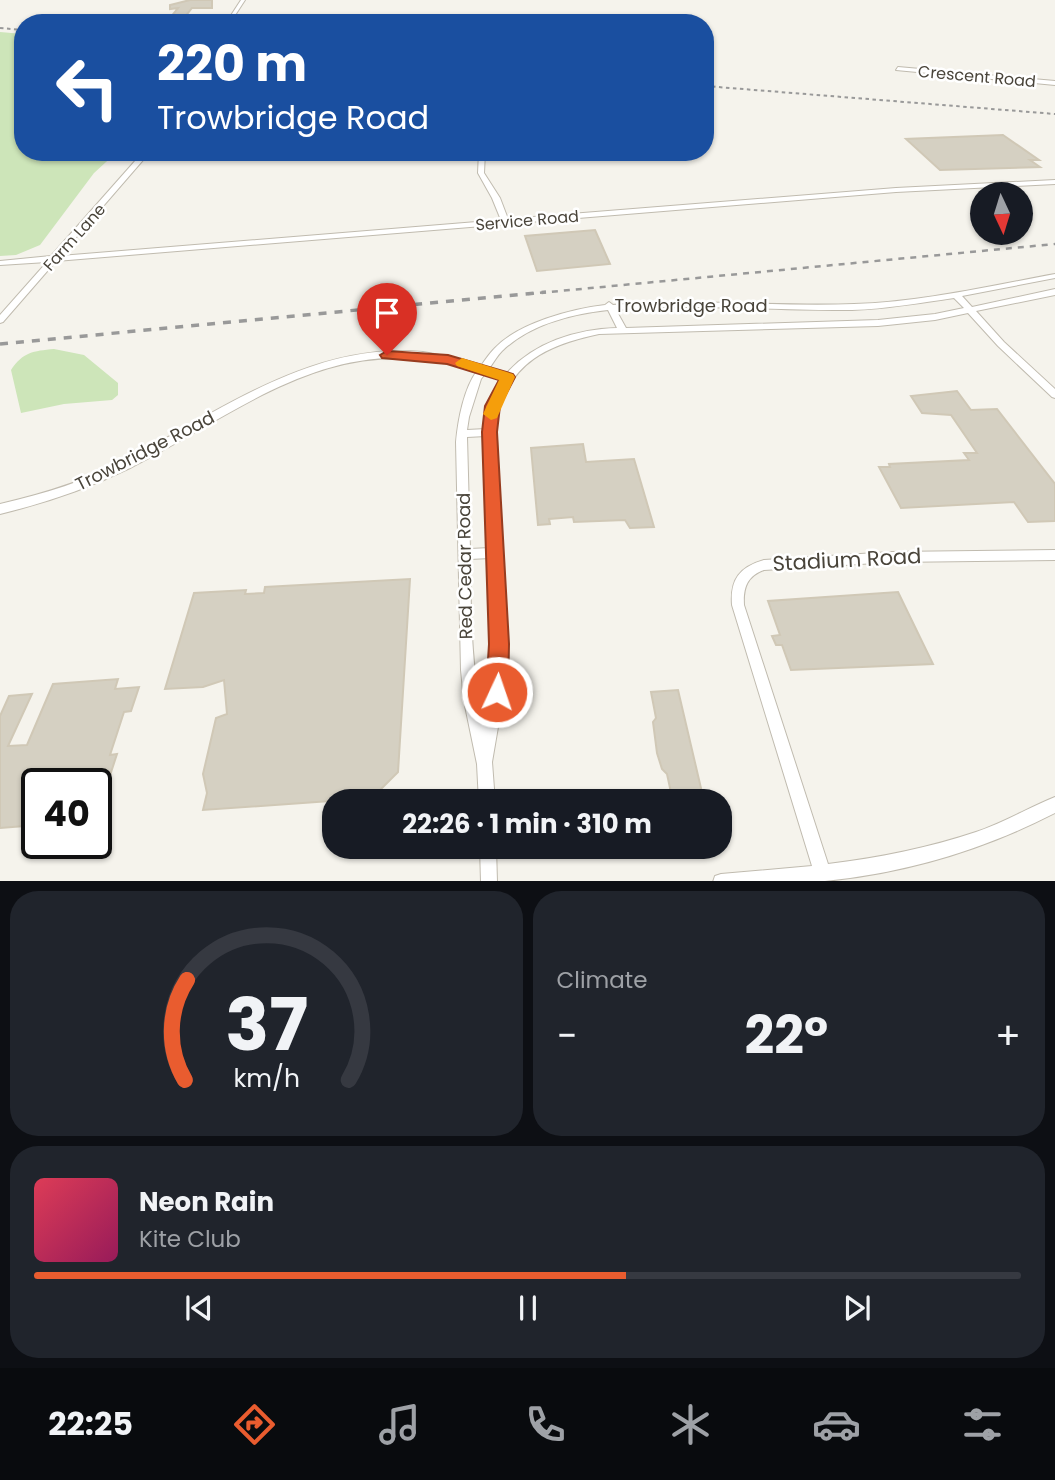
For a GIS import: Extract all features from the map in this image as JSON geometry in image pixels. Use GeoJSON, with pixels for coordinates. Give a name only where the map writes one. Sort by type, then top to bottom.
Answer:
{"type":"FeatureCollection","features":[{"type":"Feature","properties":{"kind":"street","name":"Crescent Road"},"geometry":{"type":"LineString","coordinates":[[898,69],[1055,83]]}},
{"type":"Feature","properties":{"kind":"street","name":"Farm Lane"},"geometry":{"type":"LineString","coordinates":[[0,320],[139,161]]}},
{"type":"Feature","properties":{"kind":"street"},"geometry":{"type":"LineString","coordinates":[[482,161],[481,173],[496,198],[505,221]]}},
{"type":"Feature","properties":{"kind":"street","name":"Service Road"},"geometry":{"type":"LineString","coordinates":[[0,263],[896,190],[1055,182]]}},
{"type":"Feature","properties":{"kind":"street","name":"Trowbridge Road"},"geometry":{"type":"LineString","coordinates":[[0,509],[43,499],[91,481],[272,384],[324,366],[363,358],[403,355],[448,359],[481,369],[505,345],[535,326],[571,313],[610,305],[856,307],[956,295],[1055,276]]}},
{"type":"Feature","properties":{"kind":"street","name":"Trowbridge Road"},"geometry":{"type":"LineString","coordinates":[[508,377],[529,357],[556,342],[588,333],[622,329],[877,323],[970,310],[1055,292]]}},
{"type":"Feature","properties":{"kind":"street"},"geometry":{"type":"LineString","coordinates":[[956,295],[1001,344],[1055,395]]}},
{"type":"Feature","properties":{"kind":"street"},"geometry":{"type":"LineString","coordinates":[[610,305],[622,329]]}},
{"type":"Feature","properties":{"kind":"street"},"geometry":{"type":"LineString","coordinates":[[481,369],[508,377]]}},
{"type":"Feature","properties":{"kind":"street","name":"Red Cedar Road"},"geometry":{"type":"LineString","coordinates":[[481,369],[466,407],[462,433],[466,647],[470,694],[485,765]]}},
{"type":"Feature","properties":{"kind":"street","name":"Red Cedar Road"},"geometry":{"type":"LineString","coordinates":[[486,789],[485,765],[498,668],[496,553],[489,432],[493,406],[508,377]]}},
{"type":"Feature","properties":{"kind":"street"},"geometry":{"type":"LineString","coordinates":[[462,433],[489,432]]}},
{"type":"Feature","properties":{"kind":"street"},"geometry":{"type":"LineString","coordinates":[[464,554],[496,553]]}},
{"type":"Feature","properties":{"kind":"street","name":"Stadium Road"},"geometry":{"type":"LineString","coordinates":[[822,872],[738,605],[737,587],[744,575],[756,566],[796,563],[915,556],[1055,555]]}},
{"type":"Feature","properties":{"kind":"street"},"geometry":{"type":"LineString","coordinates":[[721,881],[885,864],[945,852],[1009,829],[1055,805]]}},
{"type":"Feature","properties":{"kind":"street"},"geometry":{"type":"LineString","coordinates":[[488,859],[489,881]]}},
{"type":"Feature","properties":{"kind":"green space"},"geometry":{"type":"Polygon","coordinates":[[[0,32],[14,33],[14,161],[107,161],[94,173],[40,245],[16,255],[0,256],[0,32]]]}},
{"type":"Feature","properties":{"kind":"green space"},"geometry":{"type":"Polygon","coordinates":[[[54,349],[84,355],[118,383],[118,395],[112,400],[64,404],[21,413],[11,370],[20,359],[29,354],[54,349]]]}},
{"type":"Feature","properties":{"kind":"building"},"geometry":{"type":"Polygon","coordinates":[[[190,0],[212,0],[212,8],[192,8],[187,14],[173,14],[178,8],[170,9],[170,5],[190,0]]]}},
{"type":"Feature","properties":{"kind":"building"},"geometry":{"type":"Polygon","coordinates":[[[1003,135],[1039,160],[1030,160],[1040,167],[940,170],[906,139],[1003,135]]]}},
{"type":"Feature","properties":{"kind":"building"},"geometry":{"type":"Polygon","coordinates":[[[595,230],[610,264],[537,271],[525,236],[595,230]]]}},
{"type":"Feature","properties":{"kind":"building"},"geometry":{"type":"Polygon","coordinates":[[[957,391],[971,410],[997,409],[1055,484],[1055,521],[1028,522],[1014,502],[901,508],[879,467],[890,467],[889,464],[969,460],[964,453],[977,453],[951,415],[922,413],[911,396],[957,391]]]}},
{"type":"Feature","properties":{"kind":"building"},"geometry":{"type":"Polygon","coordinates":[[[583,444],[586,462],[634,459],[654,527],[630,528],[625,520],[574,522],[573,517],[549,519],[550,524],[538,525],[531,448],[583,444]]]}},
{"type":"Feature","properties":{"kind":"building"},"geometry":{"type":"Polygon","coordinates":[[[410,579],[398,772],[381,789],[322,789],[322,802],[203,810],[207,793],[203,774],[216,718],[227,714],[224,680],[203,687],[165,689],[194,593],[246,590],[245,594],[264,593],[265,587],[410,579]]]}},
{"type":"Feature","properties":{"kind":"building"},"geometry":{"type":"Polygon","coordinates":[[[898,592],[933,664],[791,670],[782,645],[776,645],[772,636],[780,635],[768,601],[898,592]]]}},
{"type":"Feature","properties":{"kind":"building"},"geometry":{"type":"Polygon","coordinates":[[[118,679],[115,689],[139,687],[131,711],[124,712],[110,755],[117,754],[112,769],[21,768],[21,826],[0,828],[0,716],[9,696],[32,694],[8,746],[27,745],[53,684],[118,679]]]}},
{"type":"Feature","properties":{"kind":"building"},"geometry":{"type":"Polygon","coordinates":[[[678,690],[701,789],[670,789],[667,774],[662,769],[657,753],[653,722],[656,718],[651,692],[678,690]]]}},
{"type":"Feature","properties":{"kind":"railway"},"geometry":{"type":"LineString","coordinates":[[0,28],[14,29]]}},
{"type":"Feature","properties":{"kind":"railway"},"geometry":{"type":"LineString","coordinates":[[714,87],[1055,114]]}},
{"type":"Feature","properties":{"kind":"railway"},"geometry":{"type":"LineString","coordinates":[[528,294],[1055,244]]}},
{"type":"Feature","properties":{"kind":"railway"},"geometry":{"type":"LineString","coordinates":[[0,344],[546,292]]}},
{"type":"Feature","properties":{"kind":"slow traffic"},"geometry":{"type":"LineString","coordinates":[[462,363],[508,377],[491,414]]}},
{"type":"Feature","properties":{"kind":"route"},"geometry":{"type":"LineString","coordinates":[[387,355],[448,359],[508,377],[493,406],[489,432],[499,644],[497,692]]}}]}
